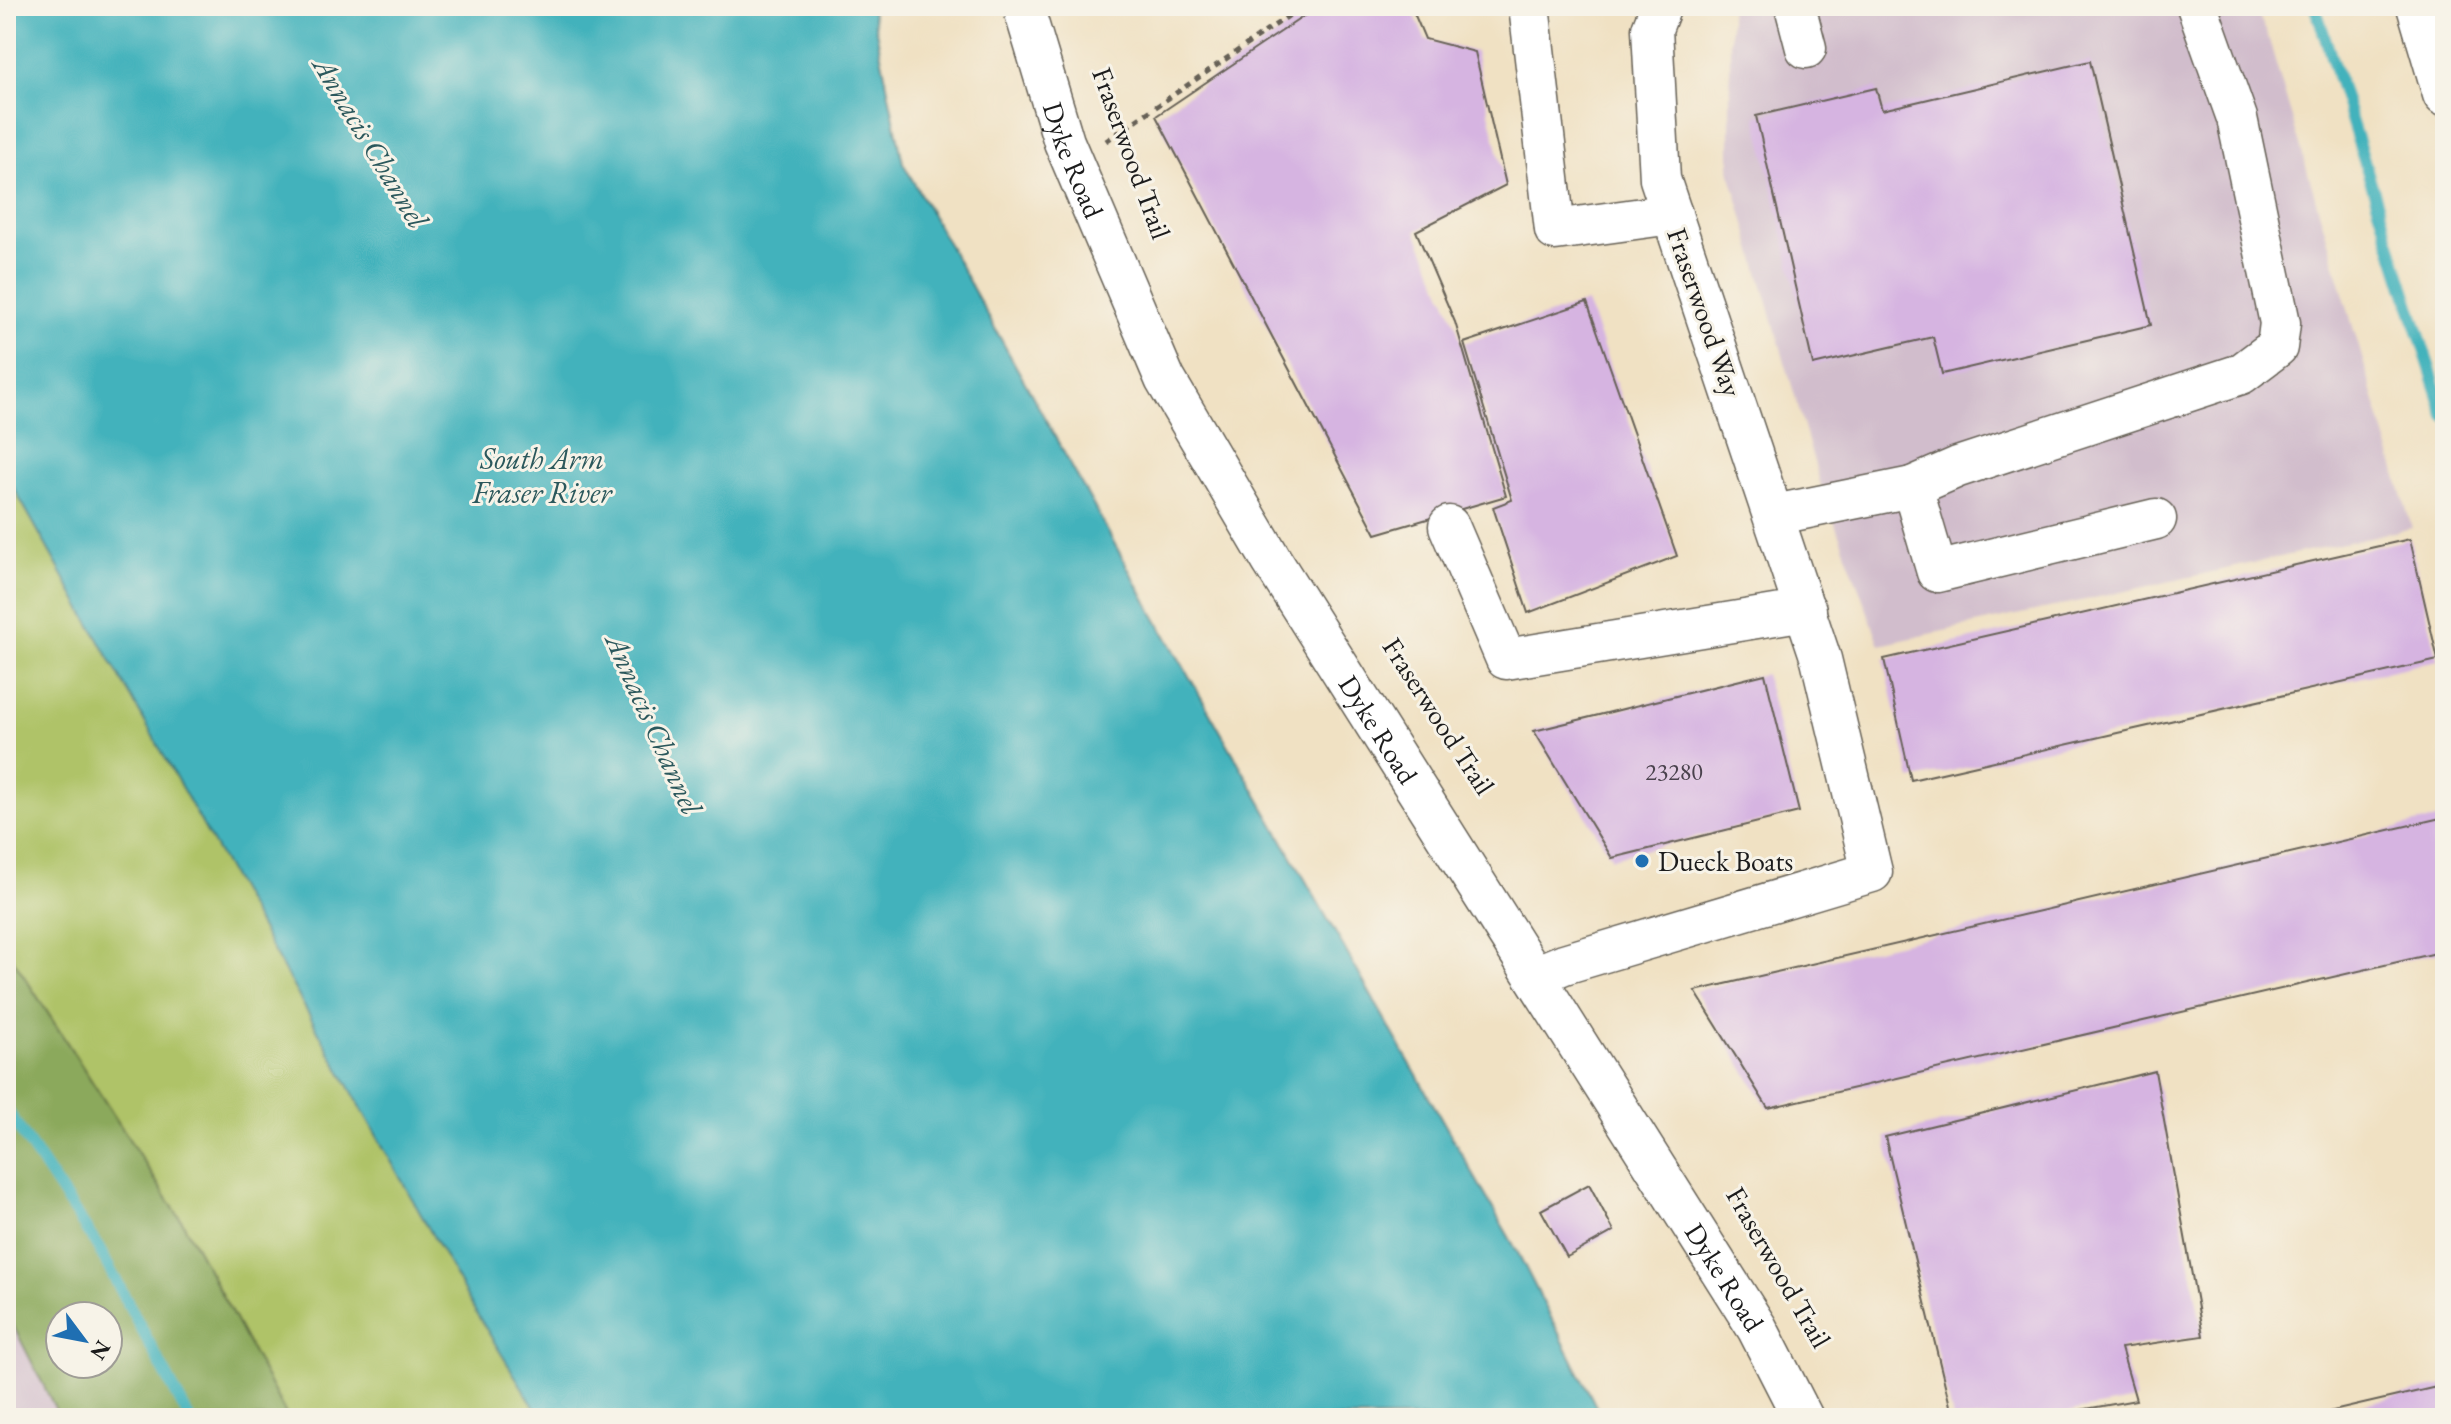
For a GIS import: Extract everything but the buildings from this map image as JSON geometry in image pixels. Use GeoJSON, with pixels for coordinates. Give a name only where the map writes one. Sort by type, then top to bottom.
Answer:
{"type":"FeatureCollection","features":[{"type":"Feature","properties":{"kind":"highway"},"geometry":{"type":"LineString","coordinates":[[2419,6],[2445,94]]}},
{"type":"Feature","properties":{"kind":"street","name":"Dyke Road"},"geometry":{"type":"LineString","coordinates":[[1023,6],[1064,142],[1165,379],[1272,561],[1757,1328],[1803,1418]]}},
{"type":"Feature","properties":{"kind":"street"},"geometry":{"type":"LineString","coordinates":[[1529,6],[1555,230],[1672,214]]}},
{"type":"Feature","properties":{"kind":"street","name":"Fraserwood Way"},"geometry":{"type":"LineString","coordinates":[[1535,976],[1564,964],[1872,872],[1821,659],[1660,179],[1652,29],[1661,6]]}},
{"type":"Feature","properties":{"kind":"street"},"geometry":{"type":"LineString","coordinates":[[1795,6],[1806,48]]}},
{"type":"Feature","properties":{"kind":"street"},"geometry":{"type":"LineString","coordinates":[[1774,515],[1912,487],[1958,467],[2241,374],[2277,347],[2280,323],[2237,118],[2197,6]]}},
{"type":"Feature","properties":{"kind":"street"},"geometry":{"type":"LineString","coordinates":[[1912,487],[1937,572],[2156,519]]}},
{"type":"Feature","properties":{"kind":"street"},"geometry":{"type":"LineString","coordinates":[[1449,526],[1506,659],[1806,610]]}},
{"type":"Feature","properties":{"kind":"path","name":"Fraserwood Trail"},"geometry":{"type":"LineString","coordinates":[[1100,127],[1106,142],[1303,6]]}},
{"type":"Feature","properties":{"kind":"shaded area"},"geometry":{"type":"Polygon","coordinates":[[[1730,6],[2254,6],[2267,33],[2412,528],[1880,645],[1821,486],[1730,172],[1730,6]]]}},
{"type":"Feature","properties":{"kind":"shaded area"},"geometry":{"type":"Polygon","coordinates":[[[6,1311],[60,1418],[6,1418],[6,1311]]]}},
{"type":"Feature","properties":{"kind":"green space"},"geometry":{"type":"Polygon","coordinates":[[[6,363],[642,1418],[288,1418],[183,1223],[6,948],[6,363]]]}},
{"type":"Feature","properties":{"kind":"green space"},"geometry":{"type":"Polygon","coordinates":[[[6,948],[183,1223],[288,1418],[60,1418],[6,1311],[6,948]]]}},
{"type":"Feature","properties":{"kind":"water","name":"South Arm Fraser River"},"geometry":{"type":"Polygon","coordinates":[[[6,6],[871,6],[903,163],[1153,613],[1517,1251],[1602,1418],[541,1418],[475,1311],[6,474],[6,6]]]}},
{"type":"Feature","properties":{"kind":"waterway"},"geometry":{"type":"LineString","coordinates":[[2315,6],[2445,416]]}},
{"type":"Feature","properties":{"kind":"waterway"},"geometry":{"type":"LineString","coordinates":[[6,1109],[98,1247],[189,1418]]}},
{"type":"Feature","properties":{"kind":"place","name":"Dueck Boats"},"geometry":{"type":"Point","coordinates":[1642,861]}},
{"type":"Feature","properties":{"kind":"water label","name":"Annacis Channel"},"geometry":{"type":"Point","coordinates":[371,142]}},
{"type":"Feature","properties":{"kind":"water label","name":"Annacis Channel"},"geometry":{"type":"Point","coordinates":[654,724]}}]}
